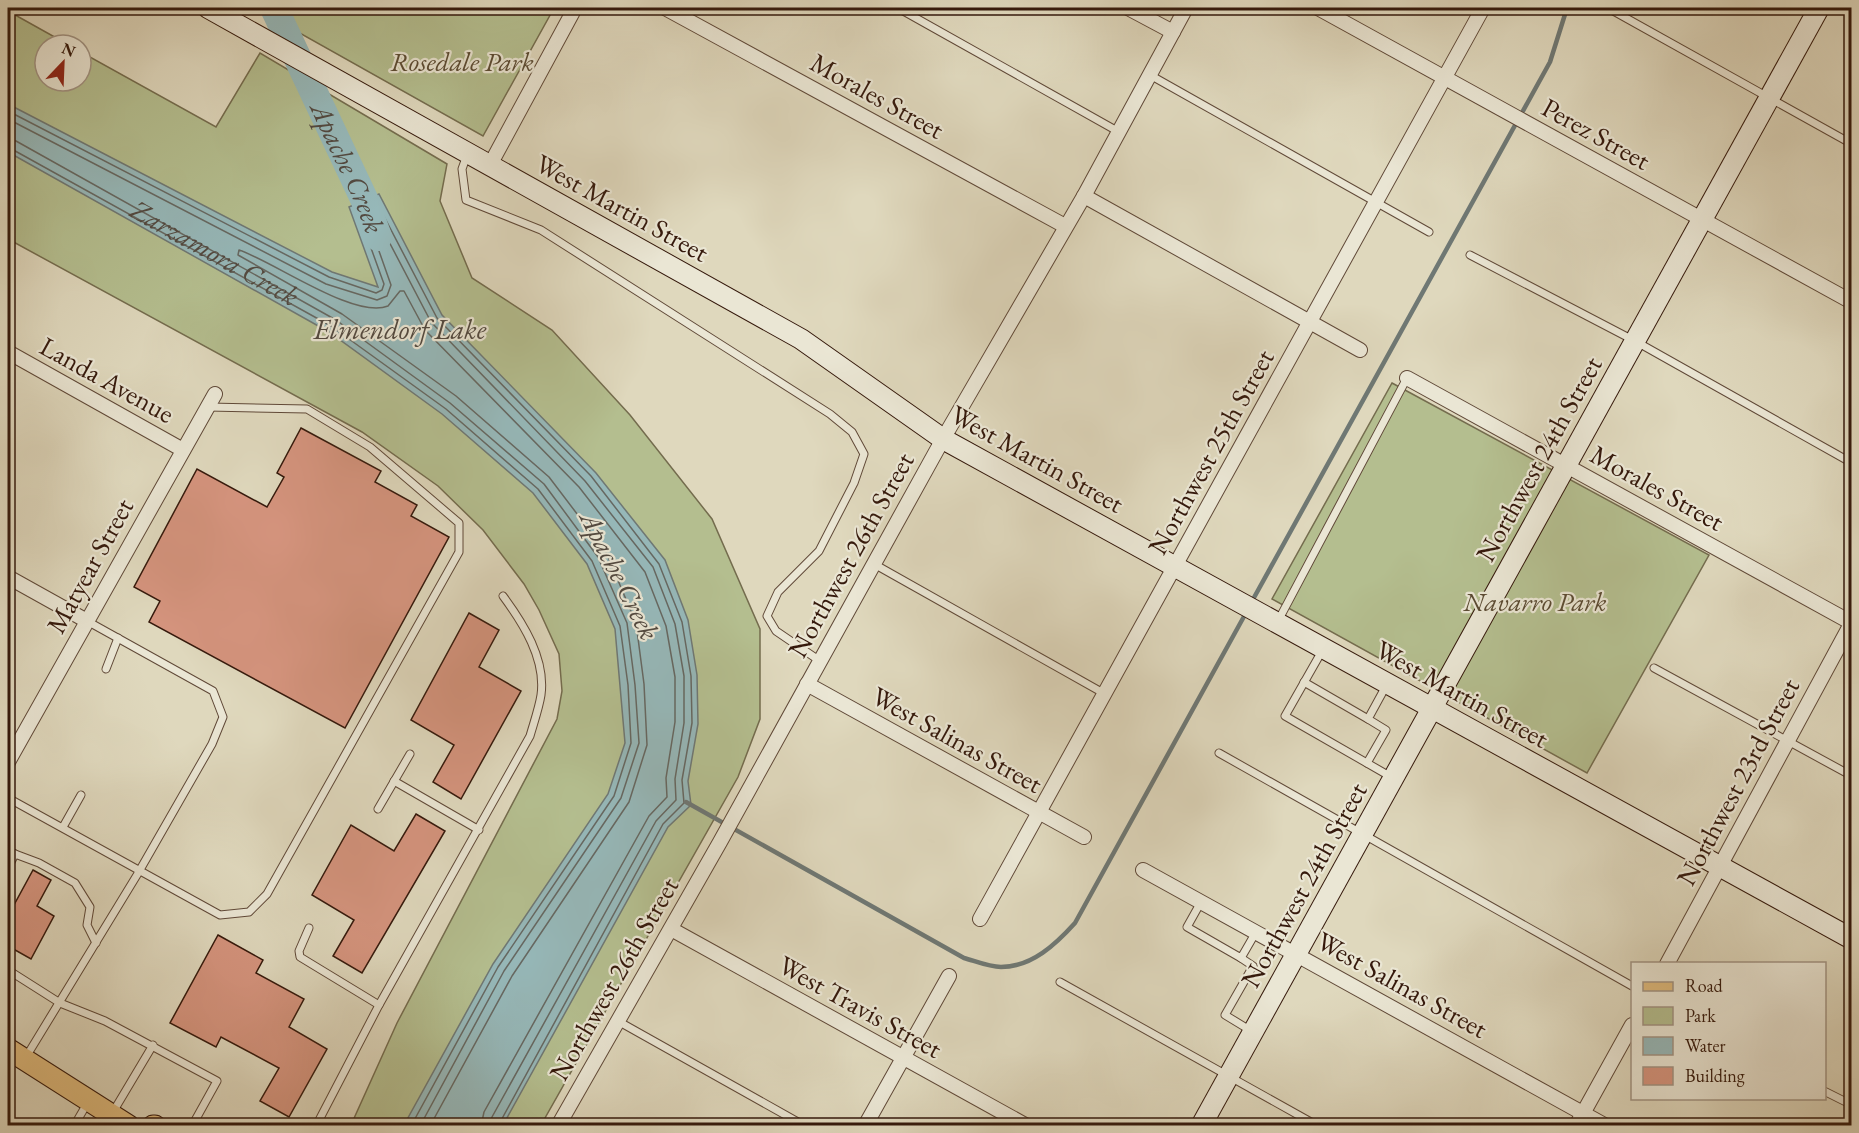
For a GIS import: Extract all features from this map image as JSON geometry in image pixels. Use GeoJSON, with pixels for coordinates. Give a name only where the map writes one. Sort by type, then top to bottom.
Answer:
{"type":"FeatureCollection","features":[{"type":"Feature","properties":{"kind":"main road","name":"West Martin Street"},"geometry":{"type":"LineString","coordinates":[[208,8],[801,339],[943,439],[1851,939]]}},
{"type":"Feature","properties":{"kind":"main road","name":"Northwest 24th Street"},"geometry":{"type":"LineString","coordinates":[[1201,1125],[1364,835],[1566,464],[1819,8]]}},
{"type":"Feature","properties":{"kind":"main road"},"geometry":{"type":"LineString","coordinates":[[13,1056],[120,1120]]}},
{"type":"Feature","properties":{"kind":"street"},"geometry":{"type":"LineString","coordinates":[[490,165],[575,8]]}},
{"type":"Feature","properties":{"kind":"street","name":"Morales Street"},"geometry":{"type":"LineString","coordinates":[[665,8],[1065,226]]}},
{"type":"Feature","properties":{"kind":"street"},"geometry":{"type":"LineString","coordinates":[[1128,8],[1173,32]]}},
{"type":"Feature","properties":{"kind":"street","name":"Northwest 26th Street"},"geometry":{"type":"LineString","coordinates":[[558,1125],[616,1020],[671,930],[943,439],[1084,196],[1186,8]]}},
{"type":"Feature","properties":{"kind":"street","name":"Perez Street"},"geometry":{"type":"LineString","coordinates":[[1318,8],[1851,302]]}},
{"type":"Feature","properties":{"kind":"street","name":"Northwest 25th Street"},"geometry":{"type":"LineString","coordinates":[[980,920],[1174,565],[1484,8]]}},
{"type":"Feature","properties":{"kind":"street"},"geometry":{"type":"LineString","coordinates":[[1084,196],[1360,350]]}},
{"type":"Feature","properties":{"kind":"street","name":"Landa Avenue"},"geometry":{"type":"LineString","coordinates":[[8,352],[183,450]]}},
{"type":"Feature","properties":{"kind":"street","name":"Morales Street"},"geometry":{"type":"LineString","coordinates":[[1407,378],[1851,623]]}},
{"type":"Feature","properties":{"kind":"street","name":"Matyear Street"},"geometry":{"type":"LineString","coordinates":[[8,762],[214,394]]}},
{"type":"Feature","properties":{"kind":"street"},"geometry":{"type":"LineString","coordinates":[[8,577],[87,621]]}},
{"type":"Feature","properties":{"kind":"street","name":"Northwest 23rd Street"},"geometry":{"type":"LineString","coordinates":[[1668,962],[1851,623]]}},
{"type":"Feature","properties":{"kind":"street","name":"West Salinas Street"},"geometry":{"type":"LineString","coordinates":[[807,684],[1084,837]]}},
{"type":"Feature","properties":{"kind":"street","name":"West Salinas Street"},"geometry":{"type":"LineString","coordinates":[[1143,870],[1606,1125]]}},
{"type":"Feature","properties":{"kind":"street","name":"West Travis Street"},"geometry":{"type":"LineString","coordinates":[[671,930],[1027,1125]]}},
{"type":"Feature","properties":{"kind":"street"},"geometry":{"type":"LineString","coordinates":[[865,1125],[949,976]]}},
{"type":"Feature","properties":{"kind":"street"},"geometry":{"type":"LineString","coordinates":[[1576,1125],[1631,1027]]}},
{"type":"Feature","properties":{"kind":"lane"},"geometry":{"type":"LineString","coordinates":[[898,8],[1119,132]]}},
{"type":"Feature","properties":{"kind":"lane"},"geometry":{"type":"LineString","coordinates":[[1608,8],[1851,144]]}},
{"type":"Feature","properties":{"kind":"lane"},"geometry":{"type":"LineString","coordinates":[[1150,75],[1429,232]]}},
{"type":"Feature","properties":{"kind":"lane"},"geometry":{"type":"LineString","coordinates":[[467,153],[462,169],[466,200],[541,230],[830,414],[852,432],[864,454],[854,483],[819,552],[778,591],[767,616],[776,631],[820,661]]}},
{"type":"Feature","properties":{"kind":"lane"},"geometry":{"type":"LineString","coordinates":[[1470,255],[1635,341],[1851,462]]}},
{"type":"Feature","properties":{"kind":"lane"},"geometry":{"type":"LineString","coordinates":[[1274,622],[1407,378]]}},
{"type":"Feature","properties":{"kind":"lane"},"geometry":{"type":"LineString","coordinates":[[8,798],[220,915],[249,912],[267,894],[459,552],[459,523],[370,447],[307,409],[207,407]]}},
{"type":"Feature","properties":{"kind":"lane"},"geometry":{"type":"LineString","coordinates":[[874,564],[1105,694]]}},
{"type":"Feature","properties":{"kind":"lane"},"geometry":{"type":"LineString","coordinates":[[316,1125],[379,1005],[530,736],[541,693],[538,665],[526,627],[503,596]]}},
{"type":"Feature","properties":{"kind":"lane"},"geometry":{"type":"LineString","coordinates":[[13,1056],[60,1003],[212,744],[223,717],[213,691],[87,621]]}},
{"type":"Feature","properties":{"kind":"lane"},"geometry":{"type":"LineString","coordinates":[[106,669],[118,638]]}},
{"type":"Feature","properties":{"kind":"lane"},"geometry":{"type":"LineString","coordinates":[[1323,649],[1285,716],[1394,778]]}},
{"type":"Feature","properties":{"kind":"lane"},"geometry":{"type":"LineString","coordinates":[[1654,668],[1851,776]]}},
{"type":"Feature","properties":{"kind":"lane"},"geometry":{"type":"LineString","coordinates":[[1304,682],[1386,730],[1367,763]]}},
{"type":"Feature","properties":{"kind":"lane"},"geometry":{"type":"LineString","coordinates":[[1368,719],[1388,684]]}},
{"type":"Feature","properties":{"kind":"lane"},"geometry":{"type":"LineString","coordinates":[[1219,753],[1631,985]]}},
{"type":"Feature","properties":{"kind":"lane"},"geometry":{"type":"LineString","coordinates":[[378,809],[410,754]]}},
{"type":"Feature","properties":{"kind":"lane"},"geometry":{"type":"LineString","coordinates":[[394,781],[479,830]]}},
{"type":"Feature","properties":{"kind":"lane"},"geometry":{"type":"LineString","coordinates":[[63,827],[81,795]]}},
{"type":"Feature","properties":{"kind":"lane"},"geometry":{"type":"LineString","coordinates":[[8,850],[75,882],[90,907],[87,925],[96,943]]}},
{"type":"Feature","properties":{"kind":"lane"},"geometry":{"type":"LineString","coordinates":[[8,868],[15,854]]}},
{"type":"Feature","properties":{"kind":"lane"},"geometry":{"type":"LineString","coordinates":[[1201,902],[1187,927],[1253,966],[1225,1015],[1253,1032]]}},
{"type":"Feature","properties":{"kind":"lane"},"geometry":{"type":"LineString","coordinates":[[309,928],[299,951],[300,957],[379,1005]]}},
{"type":"Feature","properties":{"kind":"lane"},"geometry":{"type":"LineString","coordinates":[[1241,958],[1256,932]]}},
{"type":"Feature","properties":{"kind":"lane"},"geometry":{"type":"LineString","coordinates":[[8,970],[60,1003],[105,1021],[217,1081],[192,1125]]}},
{"type":"Feature","properties":{"kind":"lane"},"geometry":{"type":"LineString","coordinates":[[1060,982],[1318,1125]]}},
{"type":"Feature","properties":{"kind":"lane"},"geometry":{"type":"LineString","coordinates":[[616,1020],[805,1125]]}},
{"type":"Feature","properties":{"kind":"lane"},"geometry":{"type":"LineString","coordinates":[[120,1120],[153,1045]]}},
{"type":"Feature","properties":{"kind":"lane"},"geometry":{"type":"LineString","coordinates":[[1826,1091],[1851,1105]]}},
{"type":"Feature","properties":{"kind":"lane"},"geometry":{"type":"LineString","coordinates":[[74,1125],[89,1100]]}},
{"type":"Feature","properties":{"kind":"green space","name":"Rosedale Park"},"geometry":{"type":"Polygon","coordinates":[[[255,8],[554,8],[483,136],[255,8]]]}},
{"type":"Feature","properties":{"kind":"green space"},"geometry":{"type":"Polygon","coordinates":[[[8,11],[47,33],[33,33],[33,93],[93,93],[93,59],[216,127],[260,53],[447,164],[440,201],[472,278],[552,330],[630,415],[712,519],[760,629],[760,719],[738,777],[541,1125],[351,1125],[397,1023],[557,719],[562,691],[559,654],[524,584],[483,530],[438,486],[362,432],[8,239],[8,11]]]}},
{"type":"Feature","properties":{"kind":"green space","name":"Navarro Park"},"geometry":{"type":"Polygon","coordinates":[[[1392,383],[1709,555],[1587,773],[1272,599],[1392,383]]]}},
{"type":"Feature","properties":{"kind":"water","name":"Elmendorf Lake"},"geometry":{"type":"Polygon","coordinates":[[[8,104],[332,272],[378,287],[349,207],[379,194],[442,315],[596,473],[665,560],[688,620],[697,675],[698,724],[688,781],[691,805],[668,827],[503,1125],[404,1125],[493,964],[608,794],[625,743],[615,629],[587,564],[533,493],[442,414],[329,332],[8,152],[8,104]]]}},
{"type":"Feature","properties":{"kind":"building"},"geometry":{"type":"Polygon","coordinates":[[[301,428],[381,471],[375,482],[417,505],[411,516],[449,537],[345,728],[149,622],[160,601],[134,587],[197,469],[267,507],[284,477],[277,473],[301,428]]]}},
{"type":"Feature","properties":{"kind":"building"},"geometry":{"type":"Polygon","coordinates":[[[469,613],[499,630],[479,667],[521,691],[461,799],[433,782],[454,745],[411,720],[469,613]]]}},
{"type":"Feature","properties":{"kind":"building"},"geometry":{"type":"Polygon","coordinates":[[[416,814],[445,831],[362,973],[333,956],[354,920],[312,895],[351,825],[394,851],[416,814]]]}},
{"type":"Feature","properties":{"kind":"building"},"geometry":{"type":"Polygon","coordinates":[[[33,870],[51,880],[37,906],[54,916],[31,959],[8,946],[8,916],[33,870]]]}},
{"type":"Feature","properties":{"kind":"building"},"geometry":{"type":"Polygon","coordinates":[[[218,935],[263,960],[256,973],[304,999],[289,1027],[327,1049],[289,1117],[260,1101],[279,1068],[221,1037],[216,1047],[170,1023],[218,935]]]}},
{"type":"Feature","properties":{"kind":"waterway","name":"Apache Creek"},"geometry":{"type":"LineString","coordinates":[[274,8],[365,201],[378,237]]}},
{"type":"Feature","properties":{"kind":"waterway"},"geometry":{"type":"LineString","coordinates":[[1251,603],[1550,62],[1567,8]]}},
{"type":"Feature","properties":{"kind":"waterway"},"geometry":{"type":"LineString","coordinates":[[686,802],[964,958],[996,967],[1023,963],[1043,953],[1075,923],[1247,611]]}},
{"type":"Feature","properties":{"kind":"water label","name":"Zarzamora Creek"},"geometry":{"type":"Point","coordinates":[216,251]}}]}
